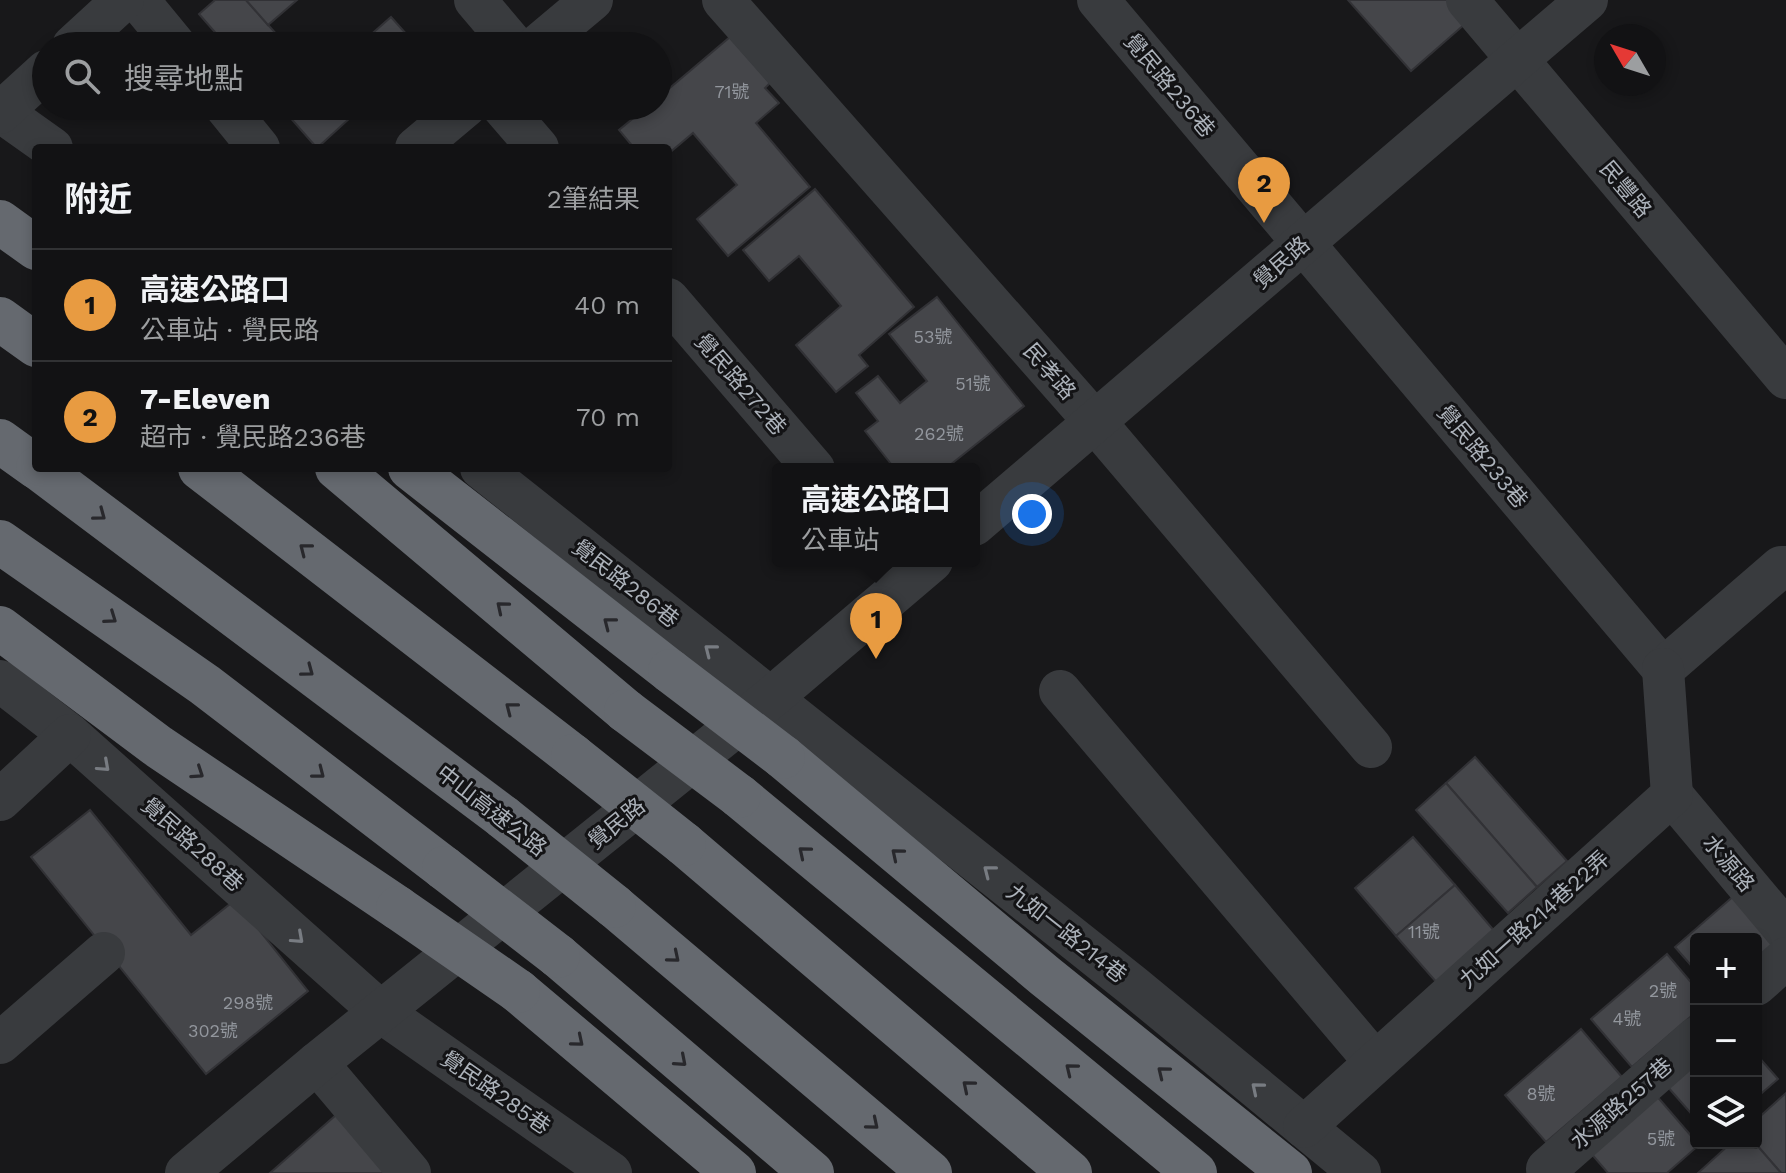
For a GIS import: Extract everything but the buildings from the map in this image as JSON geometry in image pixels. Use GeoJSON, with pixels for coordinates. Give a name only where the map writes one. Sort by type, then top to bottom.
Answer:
{"type":"FeatureCollection","features":[{"type":"Feature","properties":{"kind":"highway"},"geometry":{"type":"LineString","coordinates":[[0,208],[32,223]]}},
{"type":"Feature","properties":{"kind":"highway"},"geometry":{"type":"LineString","coordinates":[[0,222],[32,245]]}},
{"type":"Feature","properties":{"kind":"highway"},"geometry":{"type":"LineString","coordinates":[[0,319],[32,342]]}},
{"type":"Feature","properties":{"kind":"highway","name":"中山高速公路"},"geometry":{"type":"LineString","coordinates":[[0,441],[32,463]]}},
{"type":"Feature","properties":{"kind":"highway","name":"中山高速公路"},"geometry":{"type":"LineString","coordinates":[[44,472],[503,817],[614,906],[930,1173]]}},
{"type":"Feature","properties":{"kind":"highway"},"geometry":{"type":"LineString","coordinates":[[205,472],[684,844],[1070,1173]]}},
{"type":"Feature","properties":{"kind":"highway"},"geometry":{"type":"LineString","coordinates":[[342,472],[626,711],[739,796],[1195,1173]]}},
{"type":"Feature","properties":{"kind":"highway"},"geometry":{"type":"LineString","coordinates":[[415,472],[783,757],[1045,976],[1290,1173]]}},
{"type":"Feature","properties":{"kind":"highway"},"geometry":{"type":"LineString","coordinates":[[0,542],[205,685],[558,956],[812,1173]]}},
{"type":"Feature","properties":{"kind":"highway"},"geometry":{"type":"LineString","coordinates":[[0,628],[159,747],[518,991],[734,1173]]}},
{"type":"Feature","properties":{"kind":"street"},"geometry":{"type":"LineString","coordinates":[[88,32],[123,0]]}},
{"type":"Feature","properties":{"kind":"street"},"geometry":{"type":"LineString","coordinates":[[138,0],[164,32]]}},
{"type":"Feature","properties":{"kind":"street"},"geometry":{"type":"LineString","coordinates":[[475,0],[502,32]]}},
{"type":"Feature","properties":{"kind":"street"},"geometry":{"type":"LineString","coordinates":[[554,32],[592,0]]}},
{"type":"Feature","properties":{"kind":"street","name":"民孝路"},"geometry":{"type":"LineString","coordinates":[[723,0],[1095,422],[1371,747]]}},
{"type":"Feature","properties":{"kind":"street","name":"覺民路236巷"},"geometry":{"type":"LineString","coordinates":[[1098,0],[1303,243]]}},
{"type":"Feature","properties":{"kind":"street","name":"民豐路"},"geometry":{"type":"LineString","coordinates":[[1467,0],[1786,378]]}},
{"type":"Feature","properties":{"kind":"street","name":"覺民路"},"geometry":{"type":"LineString","coordinates":[[980,520],[1587,0]]}},
{"type":"Feature","properties":{"kind":"street"},"geometry":{"type":"LineString","coordinates":[[32,83],[0,112],[46,144]]}},
{"type":"Feature","properties":{"kind":"street"},"geometry":{"type":"LineString","coordinates":[[236,120],[256,144]]}},
{"type":"Feature","properties":{"kind":"street"},"geometry":{"type":"LineString","coordinates":[[421,144],[449,120]]}},
{"type":"Feature","properties":{"kind":"street"},"geometry":{"type":"LineString","coordinates":[[514,120],[535,144]]}},
{"type":"Feature","properties":{"kind":"street","name":"覺民路233巷"},"geometry":{"type":"LineString","coordinates":[[1303,243],[1663,669]]}},
{"type":"Feature","properties":{"kind":"street","name":"覺民路272巷"},"geometry":{"type":"LineString","coordinates":[[672,304],[809,463]]}},
{"type":"Feature","properties":{"kind":"street","name":"覺民路286巷"},"geometry":{"type":"LineString","coordinates":[[486,472],[771,698]]}},
{"type":"Feature","properties":{"kind":"street","name":"覺民路"},"geometry":{"type":"LineString","coordinates":[[186,1173],[317,1063],[771,698],[911,567]]}},
{"type":"Feature","properties":{"kind":"street"},"geometry":{"type":"LineString","coordinates":[[1672,795],[1663,669],[1781,567],[1786,567]]}},
{"type":"Feature","properties":{"kind":"street","name":"覺民路288巷"},"geometry":{"type":"LineString","coordinates":[[0,681],[70,735],[381,1012]]}},
{"type":"Feature","properties":{"kind":"street"},"geometry":{"type":"LineString","coordinates":[[1060,691],[1375,1062]]}},
{"type":"Feature","properties":{"kind":"street","name":"九如一路214巷"},"geometry":{"type":"LineString","coordinates":[[771,698],[1133,986],[1360,1173]]}},
{"type":"Feature","properties":{"kind":"street"},"geometry":{"type":"LineString","coordinates":[[0,800],[70,735]]}},
{"type":"Feature","properties":{"kind":"street","name":"水源路"},"geometry":{"type":"LineString","coordinates":[[1672,795],[1786,931]]}},
{"type":"Feature","properties":{"kind":"street","name":"九如一路214巷22弄"},"geometry":{"type":"LineString","coordinates":[[1304,1127],[1672,795]]}},
{"type":"Feature","properties":{"kind":"street"},"geometry":{"type":"LineString","coordinates":[[0,1043],[104,953]]}},
{"type":"Feature","properties":{"kind":"street"},"geometry":{"type":"LineString","coordinates":[[1762,980],[1786,959]]}},
{"type":"Feature","properties":{"kind":"street","name":"覺民路285巷"},"geometry":{"type":"LineString","coordinates":[[381,1012],[611,1173]]}},
{"type":"Feature","properties":{"kind":"street","name":"水源路257巷"},"geometry":{"type":"LineString","coordinates":[[1547,1169],[1690,1043]]}},
{"type":"Feature","properties":{"kind":"street"},"geometry":{"type":"LineString","coordinates":[[317,1063],[410,1173]]}},
{"type":"Feature","properties":{"kind":"place","name":"7-Eleven"},"geometry":{"type":"Point","coordinates":[1264,223]}},
{"type":"Feature","properties":{"kind":"place","name":"高速公路口"},"geometry":{"type":"Point","coordinates":[876,659]}}]}
